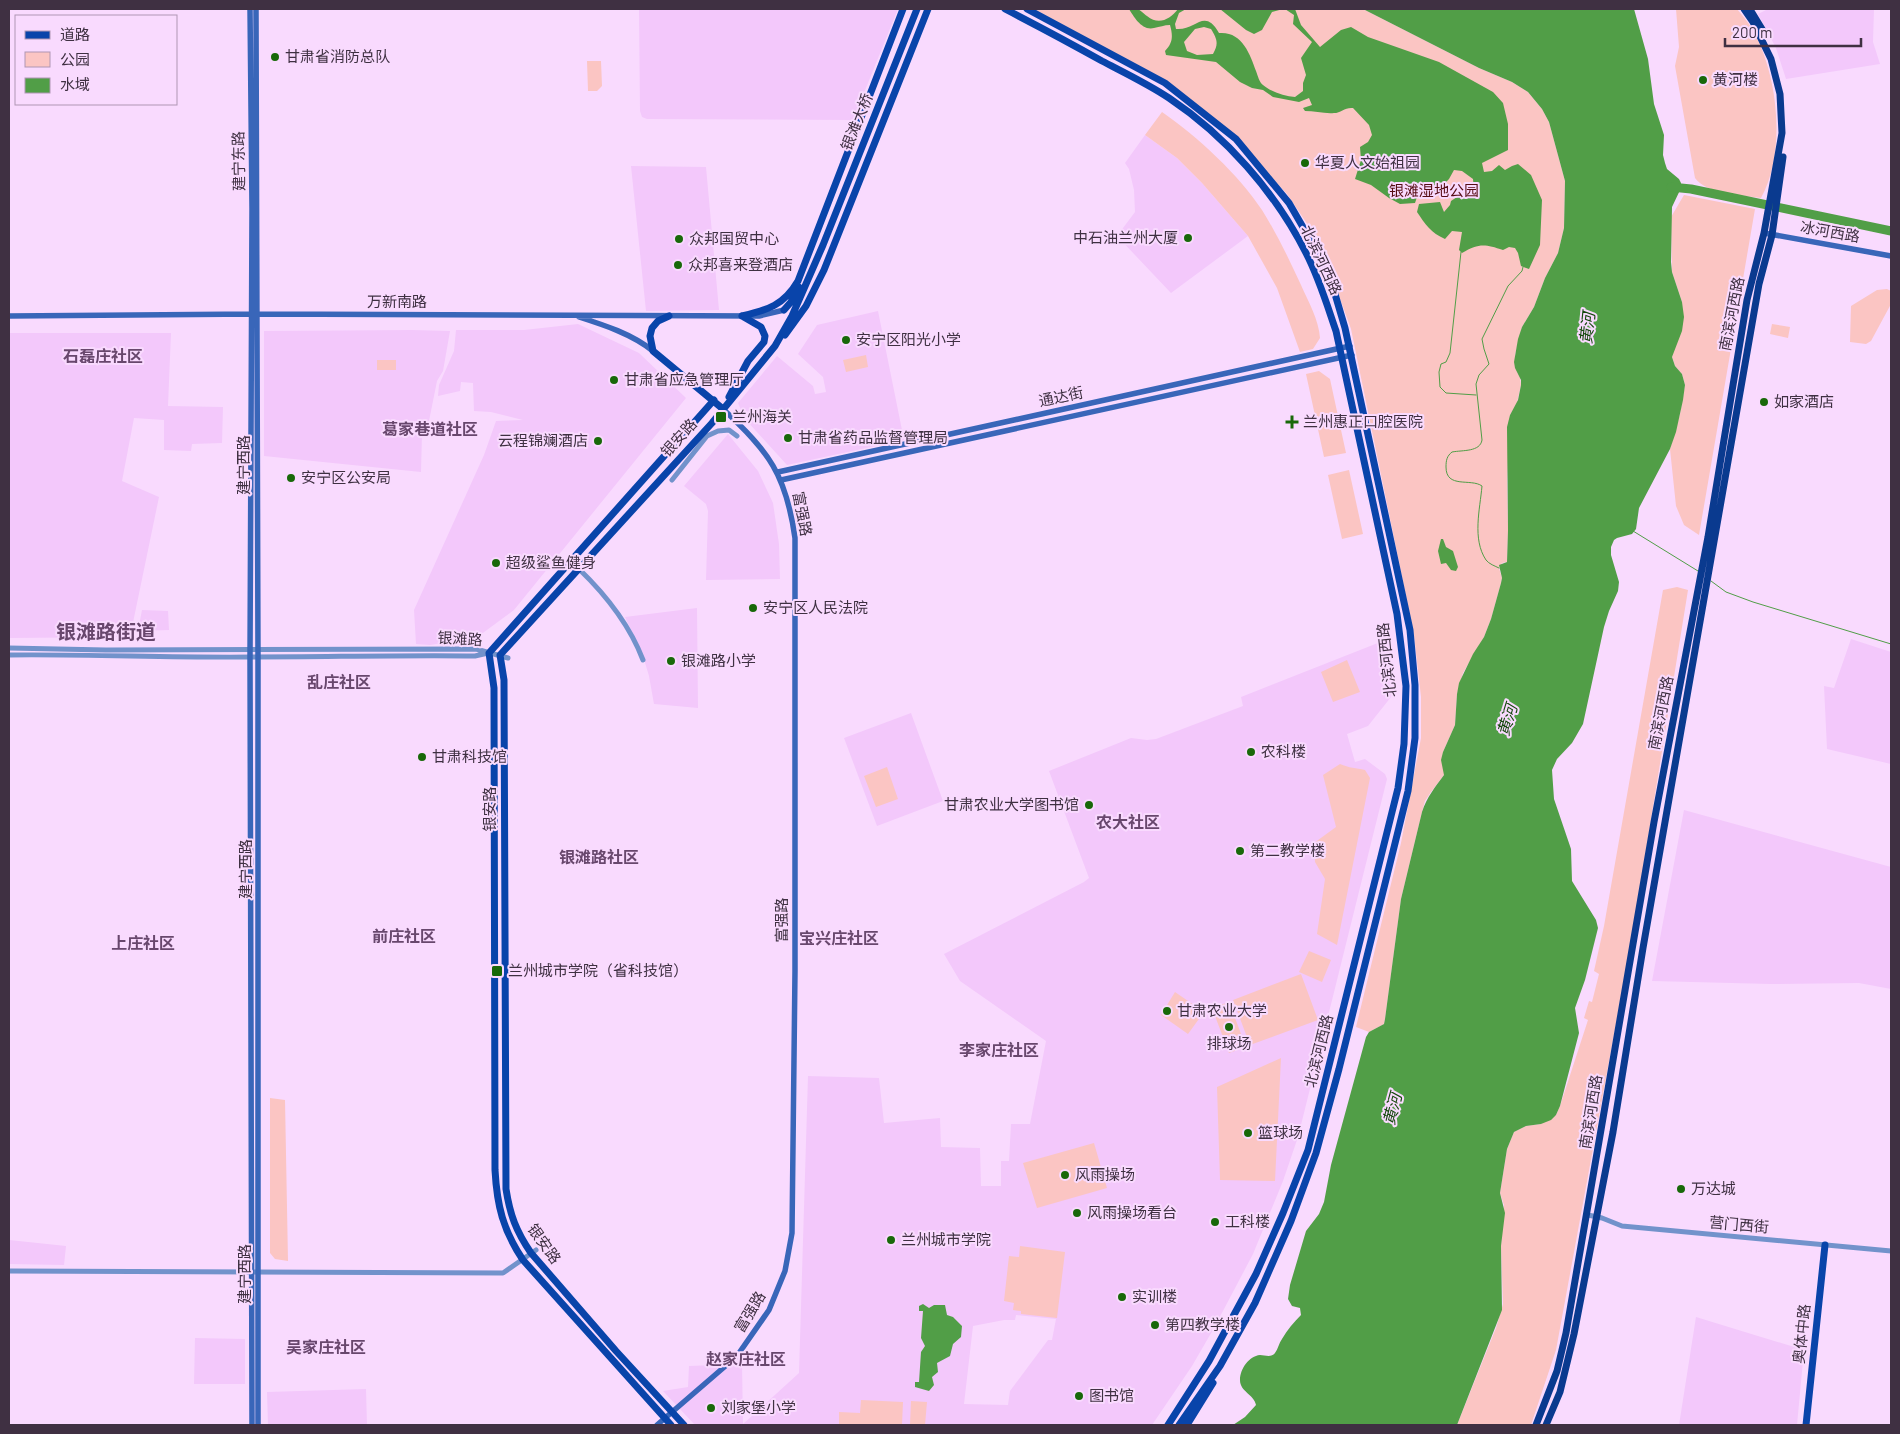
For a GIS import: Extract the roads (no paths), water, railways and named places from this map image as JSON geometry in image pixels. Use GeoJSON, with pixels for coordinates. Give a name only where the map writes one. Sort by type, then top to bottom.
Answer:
{"type":"FeatureCollection","features":[{"type":"Feature","properties":{"kind":"highway","name":"南滨河西路"},"geometry":{"type":"LineString","coordinates":[[1546,1425],[1560,1392],[1574,1334],[1595,1217],[1613,1132],[1705,598],[1712,538],[1773,201],[1782,133],[1780,94],[1771,59],[1754,22],[1744,9]]}},
{"type":"Feature","properties":{"kind":"highway","name":"南滨河西路"},"geometry":{"type":"LineString","coordinates":[[1750,9],[1758,20],[1768,41],[1783,93],[1786,133],[1773,201]]}},
{"type":"Feature","properties":{"kind":"highway","name":"南滨河西路"},"geometry":{"type":"LineString","coordinates":[[1536,1425],[1557,1371],[1566,1333],[1588,1215],[1652,831],[1697,595],[1712,538]]}},
{"type":"Feature","properties":{"kind":"main road","name":"建宁东路"},"geometry":{"type":"LineString","coordinates":[[250,9],[254,314]]}},
{"type":"Feature","properties":{"kind":"main road","name":"建宁东路"},"geometry":{"type":"LineString","coordinates":[[254,314],[256,9]]}},
{"type":"Feature","properties":{"kind":"main road"},"geometry":{"type":"LineString","coordinates":[[742,316],[770,308],[783,300],[798,281],[904,9]]}},
{"type":"Feature","properties":{"kind":"main road","name":"银滩大桥"},"geometry":{"type":"LineString","coordinates":[[821,244],[912,9]]}},
{"type":"Feature","properties":{"kind":"main road","name":"银滩大桥"},"geometry":{"type":"LineString","coordinates":[[821,244],[917,9]]}},
{"type":"Feature","properties":{"kind":"main road"},"geometry":{"type":"LineString","coordinates":[[775,346],[802,312],[824,270],[928,9]]}},
{"type":"Feature","properties":{"kind":"main road","name":"北滨河西路"},"geometry":{"type":"LineString","coordinates":[[1005,9],[1170,98],[1236,154],[1273,198],[1306,253],[1324,296],[1336,331],[1342,357],[1397,614],[1406,692],[1404,744],[1398,788],[1308,1150],[1256,1274],[1209,1361],[1168,1425]]}},
{"type":"Feature","properties":{"kind":"main road","name":"北滨河西路"},"geometry":{"type":"LineString","coordinates":[[1027,9],[1165,83],[1236,139],[1289,202],[1316,248],[1334,294],[1350,346],[1410,630],[1415,684],[1415,738],[1408,790],[1316,1153],[1291,1222],[1255,1303],[1220,1366],[1179,1425]]}},
{"type":"Feature","properties":{"kind":"main road","name":"冰河西路"},"geometry":{"type":"LineString","coordinates":[[1768,234],[1891,256]]}},
{"type":"Feature","properties":{"kind":"main road"},"geometry":{"type":"LineString","coordinates":[[784,310],[791,302],[821,244]]}},
{"type":"Feature","properties":{"kind":"main road","name":"银安路"},"geometry":{"type":"LineString","coordinates":[[684,1425],[616,1351],[534,1251],[519,1236],[510,1215],[506,1189],[504,656],[578,569],[723,409],[775,346],[792,316],[821,244]]}},
{"type":"Feature","properties":{"kind":"main road","name":"万新南路"},"geometry":{"type":"LineString","coordinates":[[9,316],[254,314],[758,316],[784,310]]}},
{"type":"Feature","properties":{"kind":"main road","name":"建宁西路"},"geometry":{"type":"LineString","coordinates":[[254,314],[250,657],[254,1272],[258,1425]]}},
{"type":"Feature","properties":{"kind":"main road","name":"建宁西路"},"geometry":{"type":"LineString","coordinates":[[252,1425],[258,657],[254,314]]}},
{"type":"Feature","properties":{"kind":"main road"},"geometry":{"type":"LineString","coordinates":[[574,316],[624,334],[645,344],[723,409],[748,361],[764,342],[765,336],[761,326],[742,316]]}},
{"type":"Feature","properties":{"kind":"main road"},"geometry":{"type":"LineString","coordinates":[[653,351],[650,336],[652,328],[658,321],[669,316]]}},
{"type":"Feature","properties":{"kind":"main road","name":"通达街"},"geometry":{"type":"LineString","coordinates":[[778,472],[1350,346]]}},
{"type":"Feature","properties":{"kind":"main road","name":"通达街"},"geometry":{"type":"LineString","coordinates":[[781,480],[1352,355]]}},
{"type":"Feature","properties":{"kind":"main road","name":"银安路"},"geometry":{"type":"LineString","coordinates":[[671,1425],[523,1260],[505,1230],[496,1194],[494,688],[490,653],[714,400]]}},
{"type":"Feature","properties":{"kind":"main road","name":"富强路"},"geometry":{"type":"LineString","coordinates":[[657,1425],[737,1356],[769,1310],[785,1271],[792,1233],[796,552],[792,518],[778,472],[755,440],[723,409]]}},
{"type":"Feature","properties":{"kind":"main road"},"geometry":{"type":"LineString","coordinates":[[1341,1018],[1351,1021]]}},
{"type":"Feature","properties":{"kind":"main road","name":"奥体中路"},"geometry":{"type":"LineString","coordinates":[[1806,1425],[1825,1245]]}},
{"type":"Feature","properties":{"kind":"main road"},"geometry":{"type":"LineString","coordinates":[[1187,1425],[1232,1354],[1255,1303]]}},
{"type":"Feature","properties":{"kind":"street"},"geometry":{"type":"LineString","coordinates":[[672,480],[708,436],[723,409]]}},
{"type":"Feature","properties":{"kind":"street"},"geometry":{"type":"LineString","coordinates":[[708,436],[718,431],[729,430],[737,436]]}},
{"type":"Feature","properties":{"kind":"street"},"geometry":{"type":"LineString","coordinates":[[578,569],[624,622],[636,641],[643,660]]}},
{"type":"Feature","properties":{"kind":"street","name":"银滩路"},"geometry":{"type":"LineString","coordinates":[[9,648],[106,650],[476,649],[490,653]]}},
{"type":"Feature","properties":{"kind":"street","name":"银滩路"},"geometry":{"type":"LineString","coordinates":[[9,655],[258,657],[476,656],[490,653]]}},
{"type":"Feature","properties":{"kind":"street"},"geometry":{"type":"LineString","coordinates":[[490,653],[504,656]]}},
{"type":"Feature","properties":{"kind":"street","name":"营门西街"},"geometry":{"type":"LineString","coordinates":[[1588,1215],[1622,1226],[1891,1251]]}},
{"type":"Feature","properties":{"kind":"street"},"geometry":{"type":"LineString","coordinates":[[9,1271],[504,1273],[534,1251]]}},
{"type":"Feature","properties":{"kind":"water"},"geometry":{"type":"Polygon","coordinates":[[[1129,9],[1140,10],[1151,19],[1160,21],[1171,16],[1178,9],[1186,9],[1179,13],[1175,24],[1176,29],[1183,29],[1204,21],[1214,25],[1219,33],[1227,33],[1234,36],[1248,51],[1262,84],[1274,92],[1287,96],[1295,97],[1303,91],[1306,75],[1301,58],[1312,42],[1293,24],[1294,15],[1285,9],[1295,9],[1301,25],[1320,47],[1341,30],[1351,27],[1368,37],[1439,62],[1493,92],[1503,103],[1508,124],[1508,150],[1482,163],[1484,172],[1492,171],[1499,165],[1505,170],[1518,164],[1531,175],[1542,200],[1540,245],[1529,269],[1521,266],[1515,248],[1509,247],[1503,250],[1478,246],[1462,253],[1459,250],[1462,232],[1452,231],[1445,239],[1440,237],[1432,231],[1417,212],[1419,204],[1440,202],[1444,212],[1451,201],[1457,197],[1471,195],[1474,190],[1473,179],[1462,171],[1454,170],[1449,179],[1433,196],[1418,194],[1415,203],[1400,204],[1371,185],[1355,179],[1361,160],[1360,147],[1368,142],[1372,135],[1369,125],[1353,108],[1336,113],[1305,111],[1303,108],[1312,105],[1309,98],[1299,102],[1273,97],[1263,90],[1252,88],[1240,82],[1216,62],[1166,55],[1165,51],[1172,39],[1170,25],[1154,28],[1146,27],[1139,23],[1129,9]],[[1204,27],[1195,29],[1184,42],[1187,51],[1197,55],[1213,54],[1216,41],[1211,29],[1204,27]]]}},
{"type":"Feature","properties":{"kind":"water"},"geometry":{"type":"Polygon","coordinates":[[[1220,9],[1283,9],[1272,12],[1262,30],[1254,34],[1246,30],[1220,9]]]}},
{"type":"Feature","properties":{"kind":"water","name":"黄河"},"geometry":{"type":"Polygon","coordinates":[[[1363,9],[1634,9],[1648,59],[1654,104],[1664,135],[1663,155],[1665,163],[1667,169],[1681,183],[1681,188],[1672,207],[1671,262],[1672,272],[1682,302],[1684,317],[1682,331],[1672,357],[1675,366],[1682,374],[1685,385],[1676,432],[1670,449],[1639,508],[1636,529],[1632,534],[1614,540],[1611,547],[1611,555],[1619,582],[1618,591],[1604,627],[1583,724],[1572,743],[1557,759],[1552,770],[1554,799],[1571,849],[1572,881],[1596,920],[1598,928],[1585,980],[1575,1008],[1579,1033],[1560,1106],[1556,1115],[1551,1120],[1541,1124],[1526,1126],[1514,1132],[1507,1149],[1500,1193],[1505,1213],[1501,1246],[1502,1310],[1457,1425],[1233,1425],[1245,1417],[1256,1405],[1253,1398],[1242,1387],[1240,1376],[1243,1368],[1249,1360],[1256,1356],[1273,1355],[1286,1332],[1301,1315],[1300,1308],[1292,1306],[1288,1299],[1290,1285],[1306,1231],[1319,1214],[1324,1202],[1331,1165],[1366,1037],[1369,1032],[1384,1024],[1401,899],[1422,812],[1434,788],[1444,775],[1441,760],[1455,725],[1459,683],[1473,654],[1484,637],[1491,619],[1502,578],[1499,565],[1507,562],[1507,427],[1510,415],[1518,400],[1521,385],[1514,362],[1518,339],[1558,253],[1564,228],[1565,181],[1549,122],[1542,109],[1528,92],[1512,82],[1479,68],[1363,9]]]}},
{"type":"Feature","properties":{"kind":"water"},"geometry":{"type":"Polygon","coordinates":[[[1441,539],[1443,539],[1446,547],[1453,551],[1458,567],[1456,571],[1451,570],[1446,563],[1441,564],[1438,551],[1441,539]]]}},
{"type":"Feature","properties":{"kind":"water"},"geometry":{"type":"Polygon","coordinates":[[[923,1304],[929,1308],[934,1305],[945,1305],[947,1315],[953,1317],[962,1326],[961,1337],[953,1344],[950,1356],[937,1363],[938,1372],[932,1377],[934,1385],[929,1391],[915,1387],[915,1382],[919,1382],[921,1352],[925,1346],[921,1338],[923,1311],[919,1311],[919,1306],[923,1304]]]}},
{"type":"Feature","properties":{"kind":"waterway"},"geometry":{"type":"LineString","coordinates":[[1671,187],[1691,189],[1891,231]]}},
{"type":"Feature","properties":{"kind":"waterway"},"geometry":{"type":"LineString","coordinates":[[1461,252],[1450,353],[1446,362],[1441,364],[1439,372],[1440,387],[1446,393],[1476,395]]}},
{"type":"Feature","properties":{"kind":"waterway"},"geometry":{"type":"LineString","coordinates":[[1499,568],[1486,560],[1479,543],[1478,524],[1482,486],[1454,481],[1447,474],[1446,465],[1448,457],[1452,452],[1475,449],[1481,444],[1476,384],[1479,375],[1489,364],[1482,339],[1508,286],[1522,271],[1523,267]]}},
{"type":"Feature","properties":{"kind":"waterway"},"geometry":{"type":"LineString","coordinates":[[1633,531],[1698,571]]}},
{"type":"Feature","properties":{"kind":"waterway"},"geometry":{"type":"LineString","coordinates":[[1711,581],[1726,592],[1753,602],[1891,644]]}},
{"type":"Feature","properties":{"kind":"place","name":"甘肃省消防总队"},"geometry":{"type":"Point","coordinates":[275,57]}},
{"type":"Feature","properties":{"kind":"place","name":"黄河楼"},"geometry":{"type":"Point","coordinates":[1703,80]}},
{"type":"Feature","properties":{"kind":"place","name":"华夏人文始祖园"},"geometry":{"type":"Point","coordinates":[1305,163]}},
{"type":"Feature","properties":{"kind":"place","name":"中石油兰州大厦"},"geometry":{"type":"Point","coordinates":[1188,238]}},
{"type":"Feature","properties":{"kind":"place","name":"众邦国贸中心"},"geometry":{"type":"Point","coordinates":[679,239]}},
{"type":"Feature","properties":{"kind":"place","name":"众邦喜来登酒店"},"geometry":{"type":"Point","coordinates":[678,265]}},
{"type":"Feature","properties":{"kind":"place","name":"安宁区阳光小学"},"geometry":{"type":"Point","coordinates":[846,340]}},
{"type":"Feature","properties":{"kind":"place","name":"甘肃省应急管理厅"},"geometry":{"type":"Point","coordinates":[614,380]}},
{"type":"Feature","properties":{"kind":"place","name":"如家酒店"},"geometry":{"type":"Point","coordinates":[1764,402]}},
{"type":"Feature","properties":{"kind":"place","name":"兰州海关"},"geometry":{"type":"Point","coordinates":[721,417]}},
{"type":"Feature","properties":{"kind":"place","name":"兰州惠正口腔医院"},"geometry":{"type":"Point","coordinates":[1292,422]}},
{"type":"Feature","properties":{"kind":"place","name":"甘肃省药品监督管理局"},"geometry":{"type":"Point","coordinates":[788,438]}},
{"type":"Feature","properties":{"kind":"place","name":"云程锦斓酒店"},"geometry":{"type":"Point","coordinates":[598,441]}},
{"type":"Feature","properties":{"kind":"place","name":"安宁区公安局"},"geometry":{"type":"Point","coordinates":[291,478]}},
{"type":"Feature","properties":{"kind":"place","name":"超级鲨鱼健身"},"geometry":{"type":"Point","coordinates":[496,563]}},
{"type":"Feature","properties":{"kind":"place","name":"安宁区人民法院"},"geometry":{"type":"Point","coordinates":[753,608]}},
{"type":"Feature","properties":{"kind":"place","name":"银滩路小学"},"geometry":{"type":"Point","coordinates":[671,661]}},
{"type":"Feature","properties":{"kind":"place","name":"农科楼"},"geometry":{"type":"Point","coordinates":[1251,752]}},
{"type":"Feature","properties":{"kind":"place","name":"甘肃科技馆"},"geometry":{"type":"Point","coordinates":[422,757]}},
{"type":"Feature","properties":{"kind":"place","name":"甘肃农业大学图书馆"},"geometry":{"type":"Point","coordinates":[1089,805]}},
{"type":"Feature","properties":{"kind":"place","name":"第二教学楼"},"geometry":{"type":"Point","coordinates":[1240,851]}},
{"type":"Feature","properties":{"kind":"place","name":"兰州城市学院（省科技馆）"},"geometry":{"type":"Point","coordinates":[497,971]}},
{"type":"Feature","properties":{"kind":"place","name":"甘肃农业大学"},"geometry":{"type":"Point","coordinates":[1167,1011]}},
{"type":"Feature","properties":{"kind":"place","name":"排球场"},"geometry":{"type":"Point","coordinates":[1229,1027]}},
{"type":"Feature","properties":{"kind":"place","name":"篮球场"},"geometry":{"type":"Point","coordinates":[1248,1133]}},
{"type":"Feature","properties":{"kind":"place","name":"风雨操场"},"geometry":{"type":"Point","coordinates":[1065,1175]}},
{"type":"Feature","properties":{"kind":"place","name":"万达城"},"geometry":{"type":"Point","coordinates":[1681,1189]}},
{"type":"Feature","properties":{"kind":"place","name":"风雨操场看台"},"geometry":{"type":"Point","coordinates":[1077,1213]}},
{"type":"Feature","properties":{"kind":"place","name":"工科楼"},"geometry":{"type":"Point","coordinates":[1215,1222]}},
{"type":"Feature","properties":{"kind":"place","name":"兰州城市学院"},"geometry":{"type":"Point","coordinates":[891,1240]}},
{"type":"Feature","properties":{"kind":"place","name":"实训楼"},"geometry":{"type":"Point","coordinates":[1122,1297]}},
{"type":"Feature","properties":{"kind":"place","name":"第四教学楼"},"geometry":{"type":"Point","coordinates":[1155,1325]}},
{"type":"Feature","properties":{"kind":"place","name":"图书馆"},"geometry":{"type":"Point","coordinates":[1079,1396]}},
{"type":"Feature","properties":{"kind":"place","name":"刘家堡小学"},"geometry":{"type":"Point","coordinates":[711,1408]}},
{"type":"Feature","properties":{"kind":"district","name":"石磊庄社区"},"geometry":{"type":"Point","coordinates":[103,356]}},
{"type":"Feature","properties":{"kind":"district","name":"葛家巷道社区"},"geometry":{"type":"Point","coordinates":[430,429]}},
{"type":"Feature","properties":{"kind":"district","name":"银滩路街道"},"geometry":{"type":"Point","coordinates":[106,632]}},
{"type":"Feature","properties":{"kind":"district","name":"乱庄社区"},"geometry":{"type":"Point","coordinates":[339,682]}},
{"type":"Feature","properties":{"kind":"district","name":"农大社区"},"geometry":{"type":"Point","coordinates":[1128,822]}},
{"type":"Feature","properties":{"kind":"district","name":"银滩路社区"},"geometry":{"type":"Point","coordinates":[599,857]}},
{"type":"Feature","properties":{"kind":"district","name":"前庄社区"},"geometry":{"type":"Point","coordinates":[404,936]}},
{"type":"Feature","properties":{"kind":"district","name":"宝兴庄社区"},"geometry":{"type":"Point","coordinates":[839,938]}},
{"type":"Feature","properties":{"kind":"district","name":"上庄社区"},"geometry":{"type":"Point","coordinates":[143,943]}},
{"type":"Feature","properties":{"kind":"district","name":"李家庄社区"},"geometry":{"type":"Point","coordinates":[999,1050]}},
{"type":"Feature","properties":{"kind":"district","name":"吴家庄社区"},"geometry":{"type":"Point","coordinates":[326,1347]}},
{"type":"Feature","properties":{"kind":"district","name":"赵家庄社区"},"geometry":{"type":"Point","coordinates":[746,1359]}},
{"type":"Feature","properties":{"kind":"park label","name":"银滩湿地公园"},"geometry":{"type":"Point","coordinates":[1434,191]}}]}
